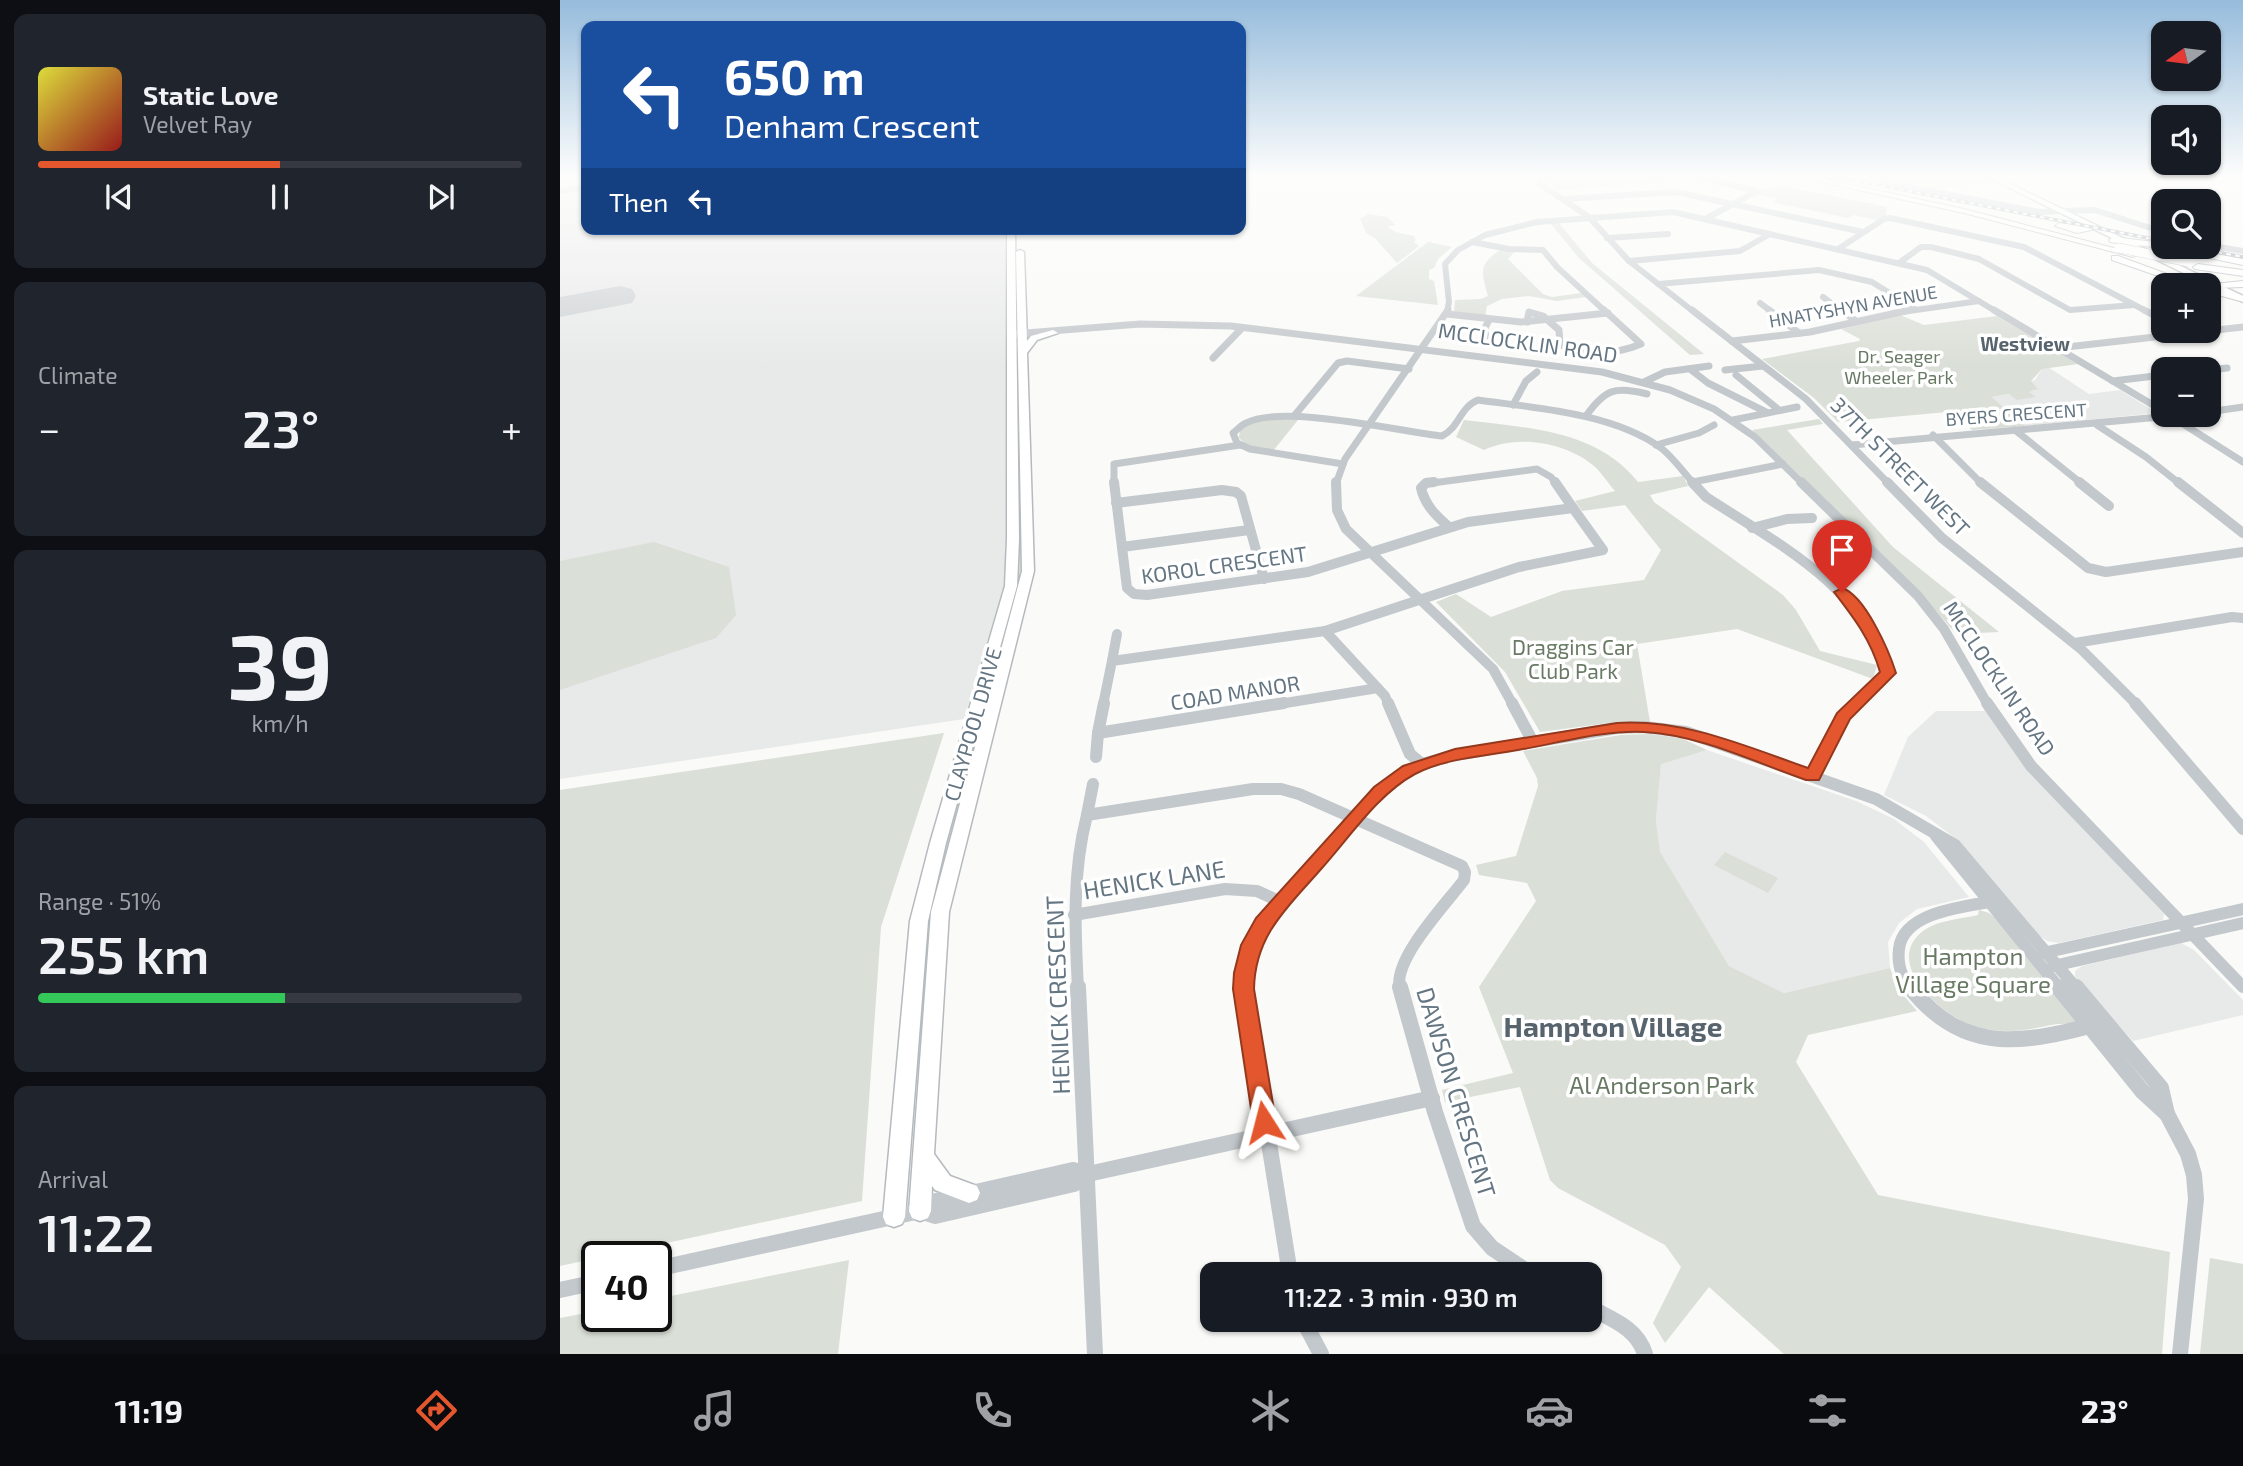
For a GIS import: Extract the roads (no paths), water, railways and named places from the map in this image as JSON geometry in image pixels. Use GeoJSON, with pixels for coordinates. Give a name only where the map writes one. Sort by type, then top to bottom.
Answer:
{"type":"FeatureCollection","features":[{"type":"Feature","properties":{"kind":"highway"},"geometry":{"type":"LineString","coordinates":[[2062,240],[2156,273]]}},
{"type":"Feature","properties":{"kind":"highway"},"geometry":{"type":"LineString","coordinates":[[2078,240],[2133,254],[2243,272]]}},
{"type":"Feature","properties":{"kind":"highway"},"geometry":{"type":"LineString","coordinates":[[2100,240],[2121,245],[2151,245]]}},
{"type":"Feature","properties":{"kind":"highway"},"geometry":{"type":"LineString","coordinates":[[2103,240],[2194,264]]}},
{"type":"Feature","properties":{"kind":"highway"},"geometry":{"type":"LineString","coordinates":[[2221,258],[2243,262]]}},
{"type":"Feature","properties":{"kind":"highway"},"geometry":{"type":"LineString","coordinates":[[2144,269],[2158,273]]}},
{"type":"Feature","properties":{"kind":"highway"},"geometry":{"type":"LineString","coordinates":[[2221,288],[2242,293]]}},
{"type":"Feature","properties":{"kind":"highway"},"geometry":{"type":"LineString","coordinates":[[2221,288],[2242,293]]}},
{"type":"Feature","properties":{"kind":"main road","name":"CLAYPOOL DRIVE"},"geometry":{"type":"LineString","coordinates":[[920,1211],[940,912],[1028,571],[1019,336],[1012,240]]}},
{"type":"Feature","properties":{"kind":"main road","name":"CLAYPOOL DRIVE"},"geometry":{"type":"LineString","coordinates":[[894,1217],[919,921],[938,843],[1010,586],[1013,562],[1020,240]]}},
{"type":"Feature","properties":{"kind":"main road"},"geometry":{"type":"LineString","coordinates":[[2113,240],[2184,273]]}},
{"type":"Feature","properties":{"kind":"main road"},"geometry":{"type":"LineString","coordinates":[[2129,240],[2190,273]]}},
{"type":"Feature","properties":{"kind":"main road"},"geometry":{"type":"LineString","coordinates":[[1019,336],[1032,329],[1053,332]]}},
{"type":"Feature","properties":{"kind":"main road"},"geometry":{"type":"LineString","coordinates":[[1019,336],[1034,338],[1053,332]]}},
{"type":"Feature","properties":{"kind":"main road"},"geometry":{"type":"LineString","coordinates":[[923,1156],[943,1182],[969,1193]]}},
{"type":"Feature","properties":{"kind":"street"},"geometry":{"type":"LineString","coordinates":[[1476,240],[1454,253],[1445,264],[1449,302],[1447,314],[1343,464],[1333,491],[1335,508],[1347,531],[1495,672],[1533,742]]}},
{"type":"Feature","properties":{"kind":"street","name":"37TH STREET WEST"},"geometry":{"type":"LineString","coordinates":[[1610,240],[1629,261],[1806,399],[1942,538],[2075,643],[2144,712],[2243,829]]}},
{"type":"Feature","properties":{"kind":"street"},"geometry":{"type":"LineString","coordinates":[[1629,261],[1740,251],[1759,240]]}},
{"type":"Feature","properties":{"kind":"street"},"geometry":{"type":"LineString","coordinates":[[1798,240],[1933,273],[2151,404]]}},
{"type":"Feature","properties":{"kind":"street"},"geometry":{"type":"LineString","coordinates":[[1838,249],[1851,240]]}},
{"type":"Feature","properties":{"kind":"street"},"geometry":{"type":"LineString","coordinates":[[1997,240],[2020,245],[2151,314]]}},
{"type":"Feature","properties":{"kind":"street"},"geometry":{"type":"LineString","coordinates":[[1472,242],[1543,250],[1557,267],[1641,342],[1640,345],[1607,352],[1564,348],[1560,344],[1562,335],[1548,320]]}},
{"type":"Feature","properties":{"kind":"street"},"geometry":{"type":"LineString","coordinates":[[1899,263],[1921,247],[1928,247],[1973,257],[2070,310],[2134,305]]}},
{"type":"Feature","properties":{"kind":"street"},"geometry":{"type":"LineString","coordinates":[[2221,247],[2243,251]]}},
{"type":"Feature","properties":{"kind":"street"},"geometry":{"type":"LineString","coordinates":[[1658,284],[1819,270],[1872,282],[1915,309]]}},
{"type":"Feature","properties":{"kind":"street"},"geometry":{"type":"LineString","coordinates":[[1823,297],[1856,321]]}},
{"type":"Feature","properties":{"kind":"street","name":"HNATYSHYN AVENUE"},"geometry":{"type":"LineString","coordinates":[[1732,341],[1799,333],[1915,309],[1979,301]]}},
{"type":"Feature","properties":{"kind":"street"},"geometry":{"type":"LineString","coordinates":[[1760,303],[1799,333]]}},
{"type":"Feature","properties":{"kind":"street"},"geometry":{"type":"LineString","coordinates":[[1447,314],[1527,322],[1608,313]]}},
{"type":"Feature","properties":{"kind":"street"},"geometry":{"type":"LineString","coordinates":[[1486,336],[1484,331],[1489,320]]}},
{"type":"Feature","properties":{"kind":"street","name":"MCCLOCKLIN ROAD"},"geometry":{"type":"LineString","coordinates":[[1053,332],[1175,323],[1242,328],[1363,342],[1412,351],[1423,349],[1581,368],[1644,382],[1694,399],[1732,420],[1755,437],[1924,603],[1944,629],[2000,725],[2025,759],[2243,987]]}},
{"type":"Feature","properties":{"kind":"street"},"geometry":{"type":"LineString","coordinates":[[2221,329],[2243,327]]}},
{"type":"Feature","properties":{"kind":"street"},"geometry":{"type":"LineString","coordinates":[[1213,358],[1242,328]]}},
{"type":"Feature","properties":{"kind":"street"},"geometry":{"type":"LineString","coordinates":[[2231,328],[2243,334]]}},
{"type":"Feature","properties":{"kind":"street"},"geometry":{"type":"LineString","coordinates":[[2058,348],[2151,336]]}},
{"type":"Feature","properties":{"kind":"street"},"geometry":{"type":"LineString","coordinates":[[1294,416],[1338,363],[1347,361],[1409,369]]}},
{"type":"Feature","properties":{"kind":"street"},"geometry":{"type":"LineString","coordinates":[[1644,382],[1665,372],[1709,366]]}},
{"type":"Feature","properties":{"kind":"street"},"geometry":{"type":"LineString","coordinates":[[1725,370],[1763,366]]}},
{"type":"Feature","properties":{"kind":"street"},"geometry":{"type":"LineString","coordinates":[[2221,369],[2227,368]]}},
{"type":"Feature","properties":{"kind":"street"},"geometry":{"type":"LineString","coordinates":[[1690,369],[1707,383],[1766,412]]}},
{"type":"Feature","properties":{"kind":"street"},"geometry":{"type":"LineString","coordinates":[[1513,405],[1526,381],[1537,372]]}},
{"type":"Feature","properties":{"kind":"street"},"geometry":{"type":"LineString","coordinates":[[1736,375],[1779,410]]}},
{"type":"Feature","properties":{"kind":"street"},"geometry":{"type":"LineString","coordinates":[[2113,381],[2151,376]]}},
{"type":"Feature","properties":{"kind":"street"},"geometry":{"type":"LineString","coordinates":[[1586,416],[1598,398],[1613,389],[1624,388],[1647,394]]}},
{"type":"Feature","properties":{"kind":"street"},"geometry":{"type":"LineString","coordinates":[[1343,464],[1255,450],[1240,445],[1234,440],[1233,433],[1242,423],[1261,416],[1294,416],[1442,436],[1452,431],[1472,401],[1586,416],[1656,445],[1675,461],[1706,497],[1823,575],[1847,597],[1866,623],[1889,668],[1884,678],[1854,703],[1843,717],[1812,776]]}},
{"type":"Feature","properties":{"kind":"street"},"geometry":{"type":"LineString","coordinates":[[1732,420],[1797,407]]}},
{"type":"Feature","properties":{"kind":"street"},"geometry":{"type":"LineString","coordinates":[[2221,410],[2243,407]]}},
{"type":"Feature","properties":{"kind":"street","name":"BYERS CRESCENT"},"geometry":{"type":"LineString","coordinates":[[1852,445],[1933,435],[2097,425],[2151,417]]}},
{"type":"Feature","properties":{"kind":"street"},"geometry":{"type":"LineString","coordinates":[[1656,445],[1699,433],[1714,425]]}},
{"type":"Feature","properties":{"kind":"street"},"geometry":{"type":"LineString","coordinates":[[2097,425],[2152,461],[2243,533]]}},
{"type":"Feature","properties":{"kind":"street"},"geometry":{"type":"LineString","coordinates":[[2188,427],[2243,462]]}},
{"type":"Feature","properties":{"kind":"street"},"geometry":{"type":"LineString","coordinates":[[2015,430],[2109,506]]}},
{"type":"Feature","properties":{"kind":"street"},"geometry":{"type":"LineString","coordinates":[[1933,435],[1988,490],[2088,568],[2106,572],[2243,552]]}},
{"type":"Feature","properties":{"kind":"street","name":"KOROL CRESCENT"},"geometry":{"type":"LineString","coordinates":[[1240,445],[1118,462],[1112,470],[1127,588],[1134,594],[1308,572],[1477,520],[1573,508]]}},
{"type":"Feature","properties":{"kind":"street"},"geometry":{"type":"LineString","coordinates":[[2231,453],[2243,452]]}},
{"type":"Feature","properties":{"kind":"street"},"geometry":{"type":"LineString","coordinates":[[1693,482],[1785,466]]}},
{"type":"Feature","properties":{"kind":"street"},"geometry":{"type":"LineString","coordinates":[[1112,661],[1325,631],[1528,564],[1601,552],[1603,548],[1551,477],[1537,469],[1423,485],[1422,493],[1427,506],[1449,527]]}},
{"type":"Feature","properties":{"kind":"street"},"geometry":{"type":"LineString","coordinates":[[1116,503],[1233,490],[1241,496],[1264,579]]}},
{"type":"Feature","properties":{"kind":"street"},"geometry":{"type":"LineString","coordinates":[[1752,528],[1787,519],[1812,518]]}},
{"type":"Feature","properties":{"kind":"street"},"geometry":{"type":"LineString","coordinates":[[1122,547],[1249,530]]}},
{"type":"Feature","properties":{"kind":"street"},"geometry":{"type":"LineString","coordinates":[[2075,643],[2232,617],[2243,618]]}},
{"type":"Feature","properties":{"kind":"street"},"geometry":{"type":"LineString","coordinates":[[1325,631],[1378,688],[1393,712],[1410,754],[1422,764]]}},
{"type":"Feature","properties":{"kind":"street"},"geometry":{"type":"LineString","coordinates":[[1096,757],[1117,634]]}},
{"type":"Feature","properties":{"kind":"street","name":"COAD MANOR"},"geometry":{"type":"LineString","coordinates":[[1098,733],[1378,688]]}},
{"type":"Feature","properties":{"kind":"street"},"geometry":{"type":"LineString","coordinates":[[1288,1262],[1246,1006],[1244,973],[1257,933],[1354,819],[1389,783],[1422,764],[1455,755],[1617,728],[1668,729],[1691,733],[1876,799],[1935,834],[2051,966],[2098,1024],[2142,1091],[2167,1114],[2188,1154],[2194,1175],[2196,1199],[2180,1354]]}},
{"type":"Feature","properties":{"kind":"street","name":"HENICK CRESCENT"},"geometry":{"type":"LineString","coordinates":[[1093,784],[1079,846],[1074,915],[1096,1354]]}},
{"type":"Feature","properties":{"kind":"street"},"geometry":{"type":"LineString","coordinates":[[1087,816],[1270,788],[1299,794],[1354,819]]}},
{"type":"Feature","properties":{"kind":"street","name":"DAWSON CRESCENT"},"geometry":{"type":"LineString","coordinates":[[1354,819],[1450,858],[1462,866],[1465,872],[1464,880],[1407,955],[1398,981],[1472,1226],[1483,1241],[1510,1262]]}},
{"type":"Feature","properties":{"kind":"street","name":"HENICK LANE"},"geometry":{"type":"LineString","coordinates":[[1074,915],[1225,889],[1256,891],[1281,902]]}},
{"type":"Feature","properties":{"kind":"street"},"geometry":{"type":"LineString","coordinates":[[1995,901],[1934,915],[1911,927],[1900,944],[1899,964],[1904,978],[1922,1003],[1948,1024],[1995,1040],[2026,1041],[2098,1024]]}},
{"type":"Feature","properties":{"kind":"street"},"geometry":{"type":"LineString","coordinates":[[2040,953],[2243,909]]}},
{"type":"Feature","properties":{"kind":"street"},"geometry":{"type":"LineString","coordinates":[[2051,966],[2243,923]]}},
{"type":"Feature","properties":{"kind":"street"},"geometry":{"type":"LineString","coordinates":[[920,1211],[935,1216],[1074,1184],[1088,1174],[1432,1098]]}},
{"type":"Feature","properties":{"kind":"street"},"geometry":{"type":"LineString","coordinates":[[672,1266],[920,1211],[936,1200],[1073,1170],[1088,1174]]}},
{"type":"Feature","properties":{"kind":"street"},"geometry":{"type":"LineString","coordinates":[[560,1290],[581,1285]]}},
{"type":"Feature","properties":{"kind":"street"},"geometry":{"type":"LineString","coordinates":[[1602,1314],[1636,1334],[1642,1342],[1645,1354]]}},
{"type":"Feature","properties":{"kind":"street"},"geometry":{"type":"LineString","coordinates":[[1309,1332],[1321,1354]]}},
{"type":"Feature","properties":{"kind":"railway"},"geometry":{"type":"LineString","coordinates":[[2221,253],[2243,257]]}},
{"type":"Feature","properties":{"kind":"district","name":"Westview"},"geometry":{"type":"Point","coordinates":[2025,343]}},
{"type":"Feature","properties":{"kind":"district","name":"Hampton Village"},"geometry":{"type":"Point","coordinates":[1613,1026]}},
{"type":"Feature","properties":{"kind":"park label","name":"Dr. Seager Wheeler Park"},"geometry":{"type":"Point","coordinates":[1899,366]}},
{"type":"Feature","properties":{"kind":"park label","name":"Draggins Car Club Park"},"geometry":{"type":"Point","coordinates":[1573,658]}},
{"type":"Feature","properties":{"kind":"park label","name":"Hampton Village Square"},"geometry":{"type":"Point","coordinates":[1973,969]}},
{"type":"Feature","properties":{"kind":"park label","name":"Al Anderson Park"},"geometry":{"type":"Point","coordinates":[1662,1084]}}]}
